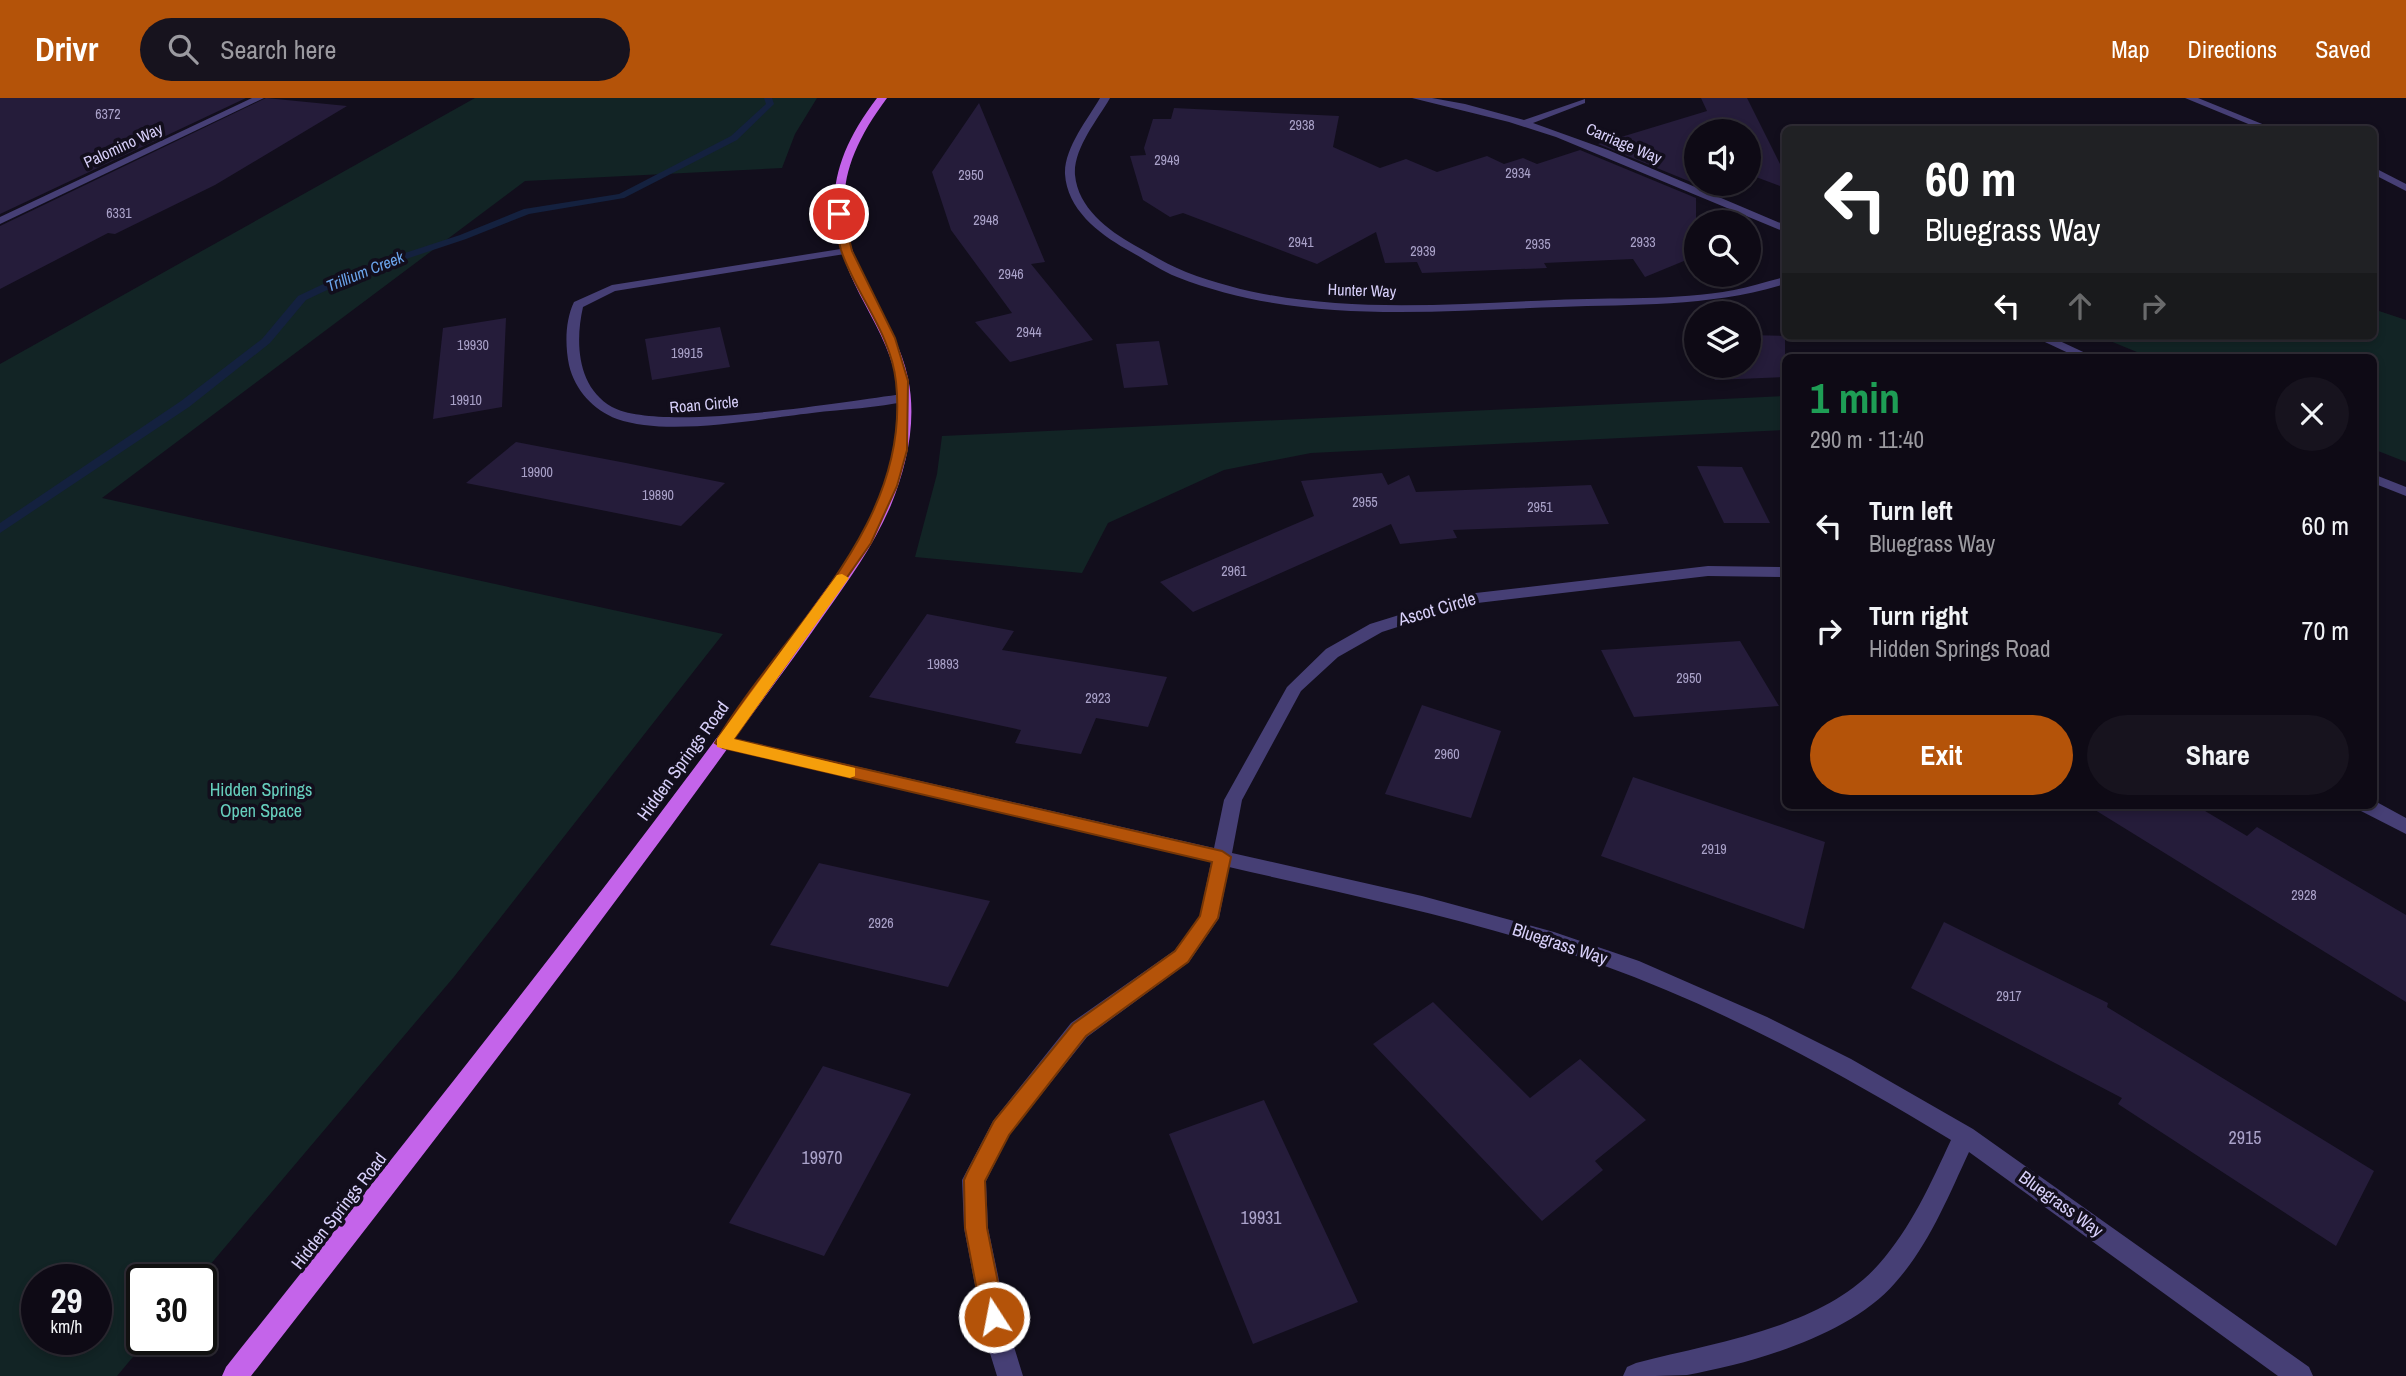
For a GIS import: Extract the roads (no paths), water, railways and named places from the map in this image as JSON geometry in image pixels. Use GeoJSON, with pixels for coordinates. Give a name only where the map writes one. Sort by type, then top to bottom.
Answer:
{"type":"FeatureCollection","features":[{"type":"Feature","properties":{"kind":"main road","name":"Hidden Springs Road"},"geometry":{"type":"LineString","coordinates":[[235,1376],[483,1060],[723,743],[836,587],[876,523],[891,486],[901,450],[902,381],[890,338],[847,251],[839,214],[842,167],[853,136],[882,98]]}},
{"type":"Feature","properties":{"kind":"street","name":"Palomino Way"},"geometry":{"type":"LineString","coordinates":[[0,221],[258,98]]}},
{"type":"Feature","properties":{"kind":"street","name":"Hunter Way"},"geometry":{"type":"LineString","coordinates":[[1105,98],[1069,172],[1074,191],[1089,218],[1115,239],[1182,275],[1235,292],[1287,301],[1367,308],[1491,306],[1693,297],[1771,286],[1782,281]]}},
{"type":"Feature","properties":{"kind":"street","name":"Carriage Way"},"geometry":{"type":"LineString","coordinates":[[1417,98],[1481,109],[1527,122],[1782,228]]}},
{"type":"Feature","properties":{"kind":"street"},"geometry":{"type":"LineString","coordinates":[[2190,98],[2265,126]]}},
{"type":"Feature","properties":{"kind":"street","name":"Carriage Way"},"geometry":{"type":"LineString","coordinates":[[1527,122],[1582,101]]}},
{"type":"Feature","properties":{"kind":"street"},"geometry":{"type":"LineString","coordinates":[[2377,172],[2406,188]]}},
{"type":"Feature","properties":{"kind":"street","name":"Roan Circle"},"geometry":{"type":"LineString","coordinates":[[847,251],[612,288],[578,305],[572,324],[579,383],[599,405],[621,416],[662,423],[903,398]]}},
{"type":"Feature","properties":{"kind":"street"},"geometry":{"type":"LineString","coordinates":[[2048,340],[2081,354]]}},
{"type":"Feature","properties":{"kind":"street"},"geometry":{"type":"LineString","coordinates":[[2377,480],[2406,492]]}},
{"type":"Feature","properties":{"kind":"street","name":"Ascot Circle"},"geometry":{"type":"LineString","coordinates":[[1010,1376],[998,1337],[976,1228],[974,1180],[1001,1128],[1079,1030],[1182,957],[1209,918],[1233,800],[1295,687],[1332,653],[1376,628],[1429,609],[1503,593],[1708,571],[1782,572]]}},
{"type":"Feature","properties":{"kind":"street","name":"Bluegrass Way"},"geometry":{"type":"LineString","coordinates":[[723,743],[1422,904],[1516,929],[1629,966],[1724,1005],[1915,1106],[1965,1136],[2300,1376]]}},
{"type":"Feature","properties":{"kind":"street"},"geometry":{"type":"LineString","coordinates":[[2373,809],[2406,827]]}},
{"type":"Feature","properties":{"kind":"street"},"geometry":{"type":"LineString","coordinates":[[1636,1376],[1800,1329],[1838,1311],[1870,1291],[1895,1264],[1937,1199],[1965,1136]]}},
{"type":"Feature","properties":{"kind":"waterway","name":"Trillium Creek"},"geometry":{"type":"LineString","coordinates":[[0,529],[185,404],[266,341],[302,298],[357,272],[463,237],[527,211],[621,196],[734,138],[770,104],[768,98]]}},
{"type":"Feature","properties":{"kind":"park label","name":"Hidden Springs Open Space"},"geometry":{"type":"Point","coordinates":[261,800]}}]}
